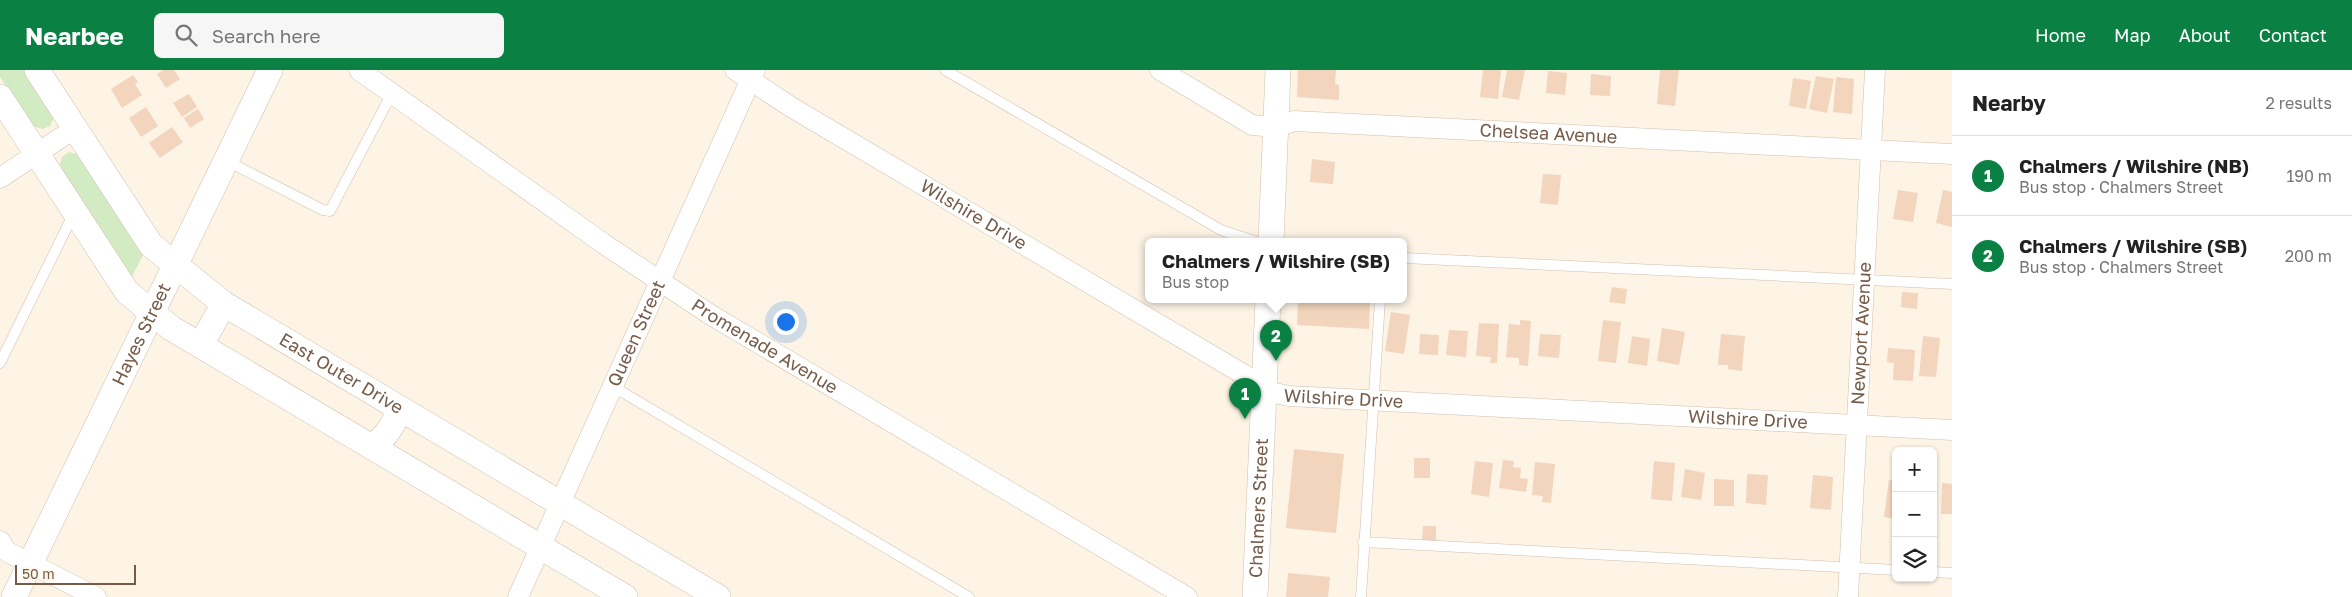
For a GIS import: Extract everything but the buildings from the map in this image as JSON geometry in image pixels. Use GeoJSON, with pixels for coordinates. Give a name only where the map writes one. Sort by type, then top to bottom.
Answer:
{"type":"FeatureCollection","features":[{"type":"Feature","properties":{"kind":"street","name":"East Outer Drive"},"geometry":{"type":"LineString","coordinates":[[37,70],[151,245],[175,263],[196,283],[224,304],[718,597]]}},
{"type":"Feature","properties":{"kind":"street","name":"Hayes Street"},"geometry":{"type":"LineString","coordinates":[[14,597],[175,263],[227,162],[270,70]]}},
{"type":"Feature","properties":{"kind":"street","name":"Promenade Avenue"},"geometry":{"type":"LineString","coordinates":[[358,70],[596,239],[711,315],[1186,597]]}},
{"type":"Feature","properties":{"kind":"street","name":"Chelsea Avenue"},"geometry":{"type":"LineString","coordinates":[[1160,70],[1252,125],[1276,127],[1294,121],[1952,154]]}},
{"type":"Feature","properties":{"kind":"street"},"geometry":{"type":"LineString","coordinates":[[1271,238],[1278,70]]}},
{"type":"Feature","properties":{"kind":"street","name":"Newport Avenue"},"geometry":{"type":"LineString","coordinates":[[1848,597],[1875,70]]}},
{"type":"Feature","properties":{"kind":"street","name":"Queen Street"},"geometry":{"type":"LineString","coordinates":[[518,597],[660,281],[747,73]]}},
{"type":"Feature","properties":{"kind":"street","name":"Wilshire Drive"},"geometry":{"type":"LineString","coordinates":[[747,73],[791,107],[1243,374],[1264,391],[1289,396],[1952,430]]}},
{"type":"Feature","properties":{"kind":"street"},"geometry":{"type":"LineString","coordinates":[[0,97],[128,292],[151,313],[171,328],[201,344],[625,597]]}},
{"type":"Feature","properties":{"kind":"street"},"geometry":{"type":"LineString","coordinates":[[0,178],[74,129]]}},
{"type":"Feature","properties":{"kind":"street","name":"Chalmers Street"},"geometry":{"type":"LineString","coordinates":[[1255,597],[1268,303]]}},
{"type":"Feature","properties":{"kind":"street"},"geometry":{"type":"LineString","coordinates":[[201,344],[224,304]]}},
{"type":"Feature","properties":{"kind":"street"},"geometry":{"type":"LineString","coordinates":[[373,446],[388,435],[397,416],[394,406]]}},
{"type":"Feature","properties":{"kind":"street"},"geometry":{"type":"LineString","coordinates":[[0,541],[6,551],[96,597]]}},
{"type":"Feature","properties":{"kind":"lane"},"geometry":{"type":"LineString","coordinates":[[945,70],[1221,230],[1245,238]]}},
{"type":"Feature","properties":{"kind":"lane"},"geometry":{"type":"LineString","coordinates":[[227,162],[323,210],[330,211],[392,93]]}},
{"type":"Feature","properties":{"kind":"lane"},"geometry":{"type":"LineString","coordinates":[[0,363],[74,212]]}},
{"type":"Feature","properties":{"kind":"lane"},"geometry":{"type":"LineString","coordinates":[[1407,258],[1952,284]]}},
{"type":"Feature","properties":{"kind":"lane"},"geometry":{"type":"LineString","coordinates":[[1361,597],[1363,542],[1380,303]]}},
{"type":"Feature","properties":{"kind":"lane"},"geometry":{"type":"LineString","coordinates":[[612,386],[970,597]]}},
{"type":"Feature","properties":{"kind":"lane"},"geometry":{"type":"LineString","coordinates":[[1363,542],[1892,570]]}},
{"type":"Feature","properties":{"kind":"lane"},"geometry":{"type":"LineString","coordinates":[[1937,572],[1952,573]]}},
{"type":"Feature","properties":{"kind":"green space"},"geometry":{"type":"Polygon","coordinates":[[[0,70],[26,70],[54,117],[50,126],[43,129],[32,126],[0,77],[0,70]]]}},
{"type":"Feature","properties":{"kind":"green space"},"geometry":{"type":"Polygon","coordinates":[[[69,152],[80,155],[144,253],[131,279],[59,167],[62,157],[69,152]]]}},
{"type":"Feature","properties":{"kind":"place","name":"Chalmers / Wilshire (SB)"},"geometry":{"type":"Point","coordinates":[1276,361]}},
{"type":"Feature","properties":{"kind":"place","name":"Chalmers / Wilshire (NB)"},"geometry":{"type":"Point","coordinates":[1245,419]}}]}
